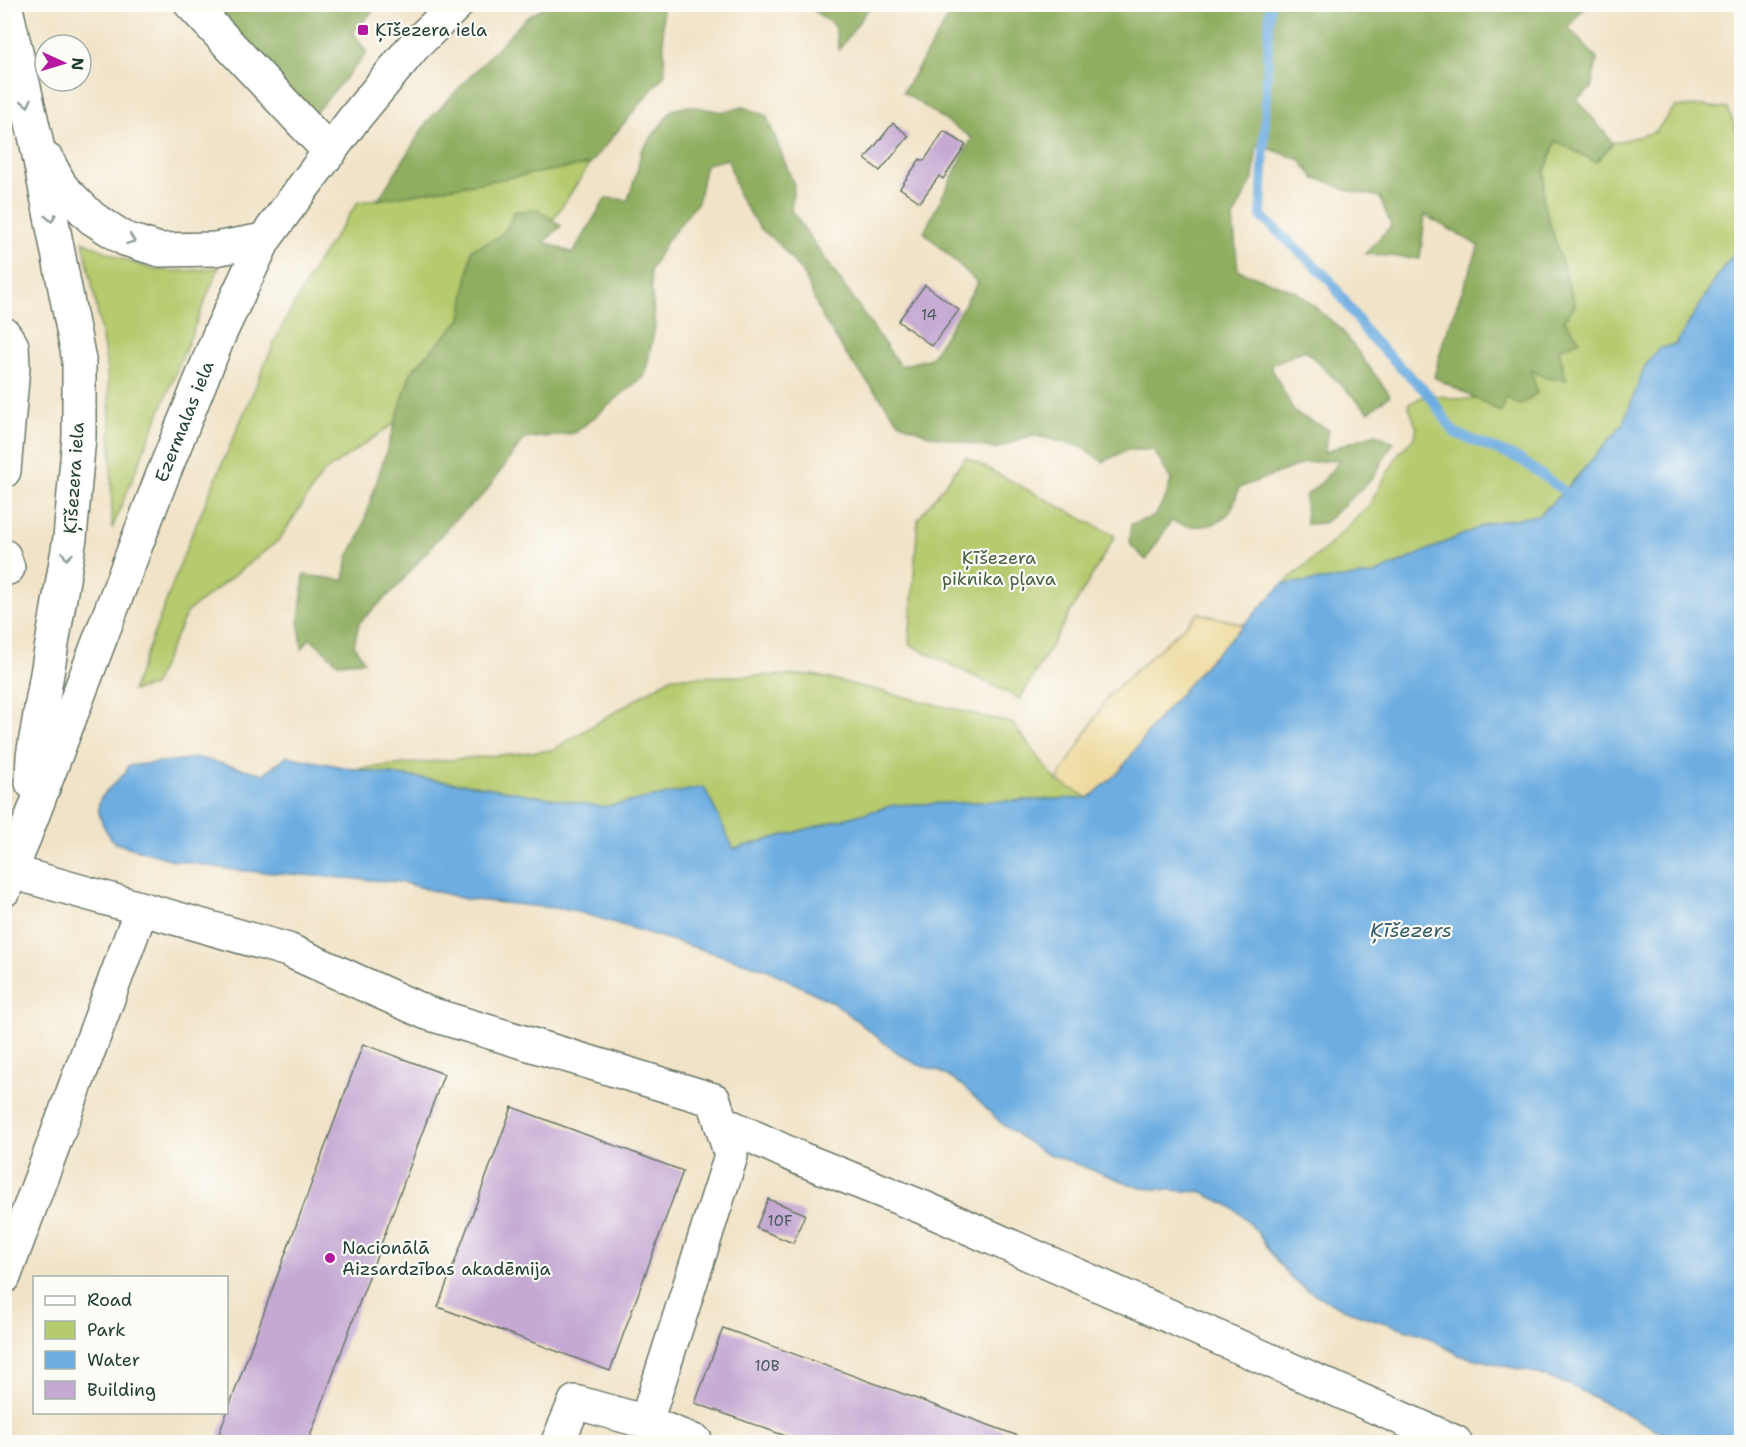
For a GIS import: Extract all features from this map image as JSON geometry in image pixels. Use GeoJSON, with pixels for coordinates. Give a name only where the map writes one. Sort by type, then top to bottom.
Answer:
{"type":"FeatureCollection","features":[{"type":"Feature","properties":{"kind":"street","name":"Ķīšezera iela"},"geometry":{"type":"LineString","coordinates":[[5,4],[36,140],[79,360],[79,437],[70,538],[33,756],[31,818]]}},
{"type":"Feature","properties":{"kind":"street"},"geometry":{"type":"LineString","coordinates":[[191,4],[330,152]]}},
{"type":"Feature","properties":{"kind":"street","name":"Ezermalas iela"},"geometry":{"type":"LineString","coordinates":[[8,881],[164,471],[220,333],[264,240],[413,47],[457,4]]}},
{"type":"Feature","properties":{"kind":"street","name":"Ķīšezera iela"},"geometry":{"type":"LineString","coordinates":[[36,140],[62,188],[92,218],[125,238],[160,250],[214,249],[264,240]]}},
{"type":"Feature","properties":{"kind":"street"},"geometry":{"type":"LineString","coordinates":[[4,334],[12,346],[13,367],[4,471]]}},
{"type":"Feature","properties":{"kind":"street"},"geometry":{"type":"LineString","coordinates":[[4,556],[8,568],[4,568]]}},
{"type":"Feature","properties":{"kind":"street"},"geometry":{"type":"LineString","coordinates":[[8,881],[141,910],[288,950],[427,1013],[714,1100],[731,1156],[646,1422]]}},
{"type":"Feature","properties":{"kind":"street"},"geometry":{"type":"LineString","coordinates":[[4,1277],[141,910]]}},
{"type":"Feature","properties":{"kind":"street"},"geometry":{"type":"LineString","coordinates":[[721,1122],[799,1158],[922,1207],[1455,1443]]}},
{"type":"Feature","properties":{"kind":"street"},"geometry":{"type":"LineString","coordinates":[[558,1443],[575,1402],[646,1422],[696,1443]]}},
{"type":"Feature","properties":{"kind":"green space"},"geometry":{"type":"Polygon","coordinates":[[[548,4],[662,5],[665,74],[590,164],[378,200],[427,122],[525,19],[548,4]]]}},
{"type":"Feature","properties":{"kind":"green space"},"geometry":{"type":"Polygon","coordinates":[[[213,5],[379,5],[353,32],[367,53],[313,115],[213,5]]]}},
{"type":"Feature","properties":{"kind":"green space"},"geometry":{"type":"Polygon","coordinates":[[[806,5],[871,5],[839,50],[835,26],[806,5]]]}},
{"type":"Feature","properties":{"kind":"green space"},"geometry":{"type":"Polygon","coordinates":[[[944,5],[1587,5],[1568,27],[1597,59],[1591,89],[1577,99],[1613,143],[1596,162],[1556,141],[1545,171],[1543,202],[1575,305],[1564,320],[1580,340],[1559,349],[1566,380],[1547,378],[1531,370],[1537,393],[1520,405],[1506,397],[1501,412],[1434,377],[1443,342],[1479,246],[1425,215],[1420,259],[1365,254],[1391,226],[1380,197],[1346,190],[1327,181],[1315,179],[1298,157],[1298,159],[1257,144],[1253,179],[1233,218],[1238,270],[1297,292],[1341,329],[1390,395],[1369,412],[1305,350],[1270,365],[1295,413],[1329,430],[1324,453],[1376,434],[1393,442],[1373,478],[1324,523],[1306,524],[1305,496],[1323,481],[1341,459],[1304,463],[1239,488],[1230,511],[1216,523],[1193,526],[1171,521],[1146,560],[1129,543],[1131,524],[1155,516],[1166,497],[1171,480],[1154,450],[1128,450],[1103,462],[1082,447],[1033,435],[995,449],[929,435],[900,423],[850,360],[821,315],[805,276],[780,245],[760,228],[739,197],[728,159],[706,164],[698,202],[666,242],[650,271],[655,327],[645,375],[575,433],[524,439],[484,494],[453,521],[398,586],[359,623],[354,645],[364,661],[338,663],[310,638],[302,649],[299,622],[304,575],[344,580],[348,557],[360,535],[411,372],[461,319],[472,249],[493,240],[504,232],[513,212],[537,209],[561,226],[544,242],[573,253],[606,198],[628,200],[641,151],[672,110],[690,106],[723,112],[743,107],[766,115],[794,185],[791,210],[900,366],[931,358],[978,283],[924,232],[972,138],[903,92],[952,12],[944,5]]]}},
{"type":"Feature","properties":{"kind":"green space"},"geometry":{"type":"Polygon","coordinates":[[[1704,106],[1728,109],[1741,142],[1741,244],[1718,275],[1676,344],[1658,349],[1645,366],[1623,424],[1564,491],[1539,515],[1489,523],[1372,575],[1283,584],[1326,548],[1369,505],[1399,453],[1413,439],[1417,429],[1408,404],[1428,394],[1458,399],[1478,399],[1501,412],[1506,396],[1531,369],[1547,378],[1559,349],[1564,320],[1575,304],[1543,202],[1545,171],[1556,141],[1596,161],[1613,143],[1655,132],[1675,107],[1704,106]]]}},
{"type":"Feature","properties":{"kind":"green space"},"geometry":{"type":"Polygon","coordinates":[[[590,164],[553,220],[537,209],[511,224],[498,239],[472,249],[461,319],[411,372],[396,422],[323,473],[279,540],[187,612],[153,686],[132,691],[189,541],[278,334],[318,261],[358,202],[590,164]]]}},
{"type":"Feature","properties":{"kind":"green space"},"geometry":{"type":"Polygon","coordinates":[[[83,241],[148,268],[180,271],[219,267],[112,529],[111,431],[107,372],[100,323],[83,241]]]}},
{"type":"Feature","properties":{"kind":"green space","name":"Ķīšezera piknika pļava"},"geometry":{"type":"Polygon","coordinates":[[[966,457],[1115,536],[1020,699],[909,644],[918,519],[966,457]]]}},
{"type":"Feature","properties":{"kind":"green space"},"geometry":{"type":"Polygon","coordinates":[[[814,675],[1012,723],[1057,781],[1089,798],[895,805],[733,849],[704,787],[603,807],[479,786],[353,769],[553,750],[672,677],[814,675]]]}},
{"type":"Feature","properties":{"kind":"sand"},"geometry":{"type":"Polygon","coordinates":[[[1199,613],[1245,625],[1206,664],[1154,724],[1120,771],[1089,798],[1057,781],[1109,695],[1199,613]]]}},
{"type":"Feature","properties":{"kind":"water","name":"Ķīšezers"},"geometry":{"type":"Polygon","coordinates":[[[1741,244],[1741,1442],[1680,1442],[1576,1388],[1536,1373],[1459,1355],[1424,1335],[1348,1311],[1307,1290],[1290,1277],[1258,1233],[1230,1206],[1201,1192],[1141,1188],[1041,1151],[1002,1124],[962,1085],[939,1071],[916,1064],[893,1050],[836,1004],[766,969],[572,910],[465,899],[400,882],[233,870],[173,860],[115,843],[100,817],[100,800],[126,772],[127,766],[199,758],[264,774],[287,756],[353,769],[479,786],[603,807],[704,787],[734,849],[895,805],[1089,798],[1120,771],[1154,724],[1206,664],[1283,584],[1372,575],[1489,523],[1539,515],[1565,491],[1623,424],[1645,366],[1658,349],[1676,344],[1718,275],[1741,244]]]}},
{"type":"Feature","properties":{"kind":"building"},"geometry":{"type":"Polygon","coordinates":[[[893,123],[909,136],[880,171],[865,159],[893,123]]]}},
{"type":"Feature","properties":{"kind":"building"},"geometry":{"type":"Polygon","coordinates":[[[944,131],[966,145],[943,179],[939,176],[920,202],[900,188],[920,159],[924,161],[944,131]]]}},
{"type":"Feature","properties":{"kind":"building"},"geometry":{"type":"Polygon","coordinates":[[[925,285],[959,310],[932,346],[898,321],[925,285]]]}},
{"type":"Feature","properties":{"kind":"building","name":"Nacionālā Aizsardzības akadēmija"},"geometry":{"type":"Polygon","coordinates":[[[363,1044],[444,1074],[308,1442],[216,1442],[363,1044]]]}},
{"type":"Feature","properties":{"kind":"building"},"geometry":{"type":"Polygon","coordinates":[[[512,1107],[683,1171],[610,1371],[438,1307],[512,1107]]]}},
{"type":"Feature","properties":{"kind":"building"},"geometry":{"type":"Polygon","coordinates":[[[768,1199],[805,1214],[793,1243],[756,1228],[768,1199]]]}},
{"type":"Feature","properties":{"kind":"building"},"geometry":{"type":"Polygon","coordinates":[[[723,1328],[1035,1442],[802,1442],[695,1403],[723,1328]]]}},
{"type":"Feature","properties":{"kind":"waterway"},"geometry":{"type":"LineString","coordinates":[[1270,4],[1261,216],[1329,279],[1370,337],[1428,394],[1455,433],[1520,459],[1564,491]]}},
{"type":"Feature","properties":{"kind":"place","name":"Ķīšezera iela"},"geometry":{"type":"Point","coordinates":[363,30]}},
{"type":"Feature","properties":{"kind":"place","name":"Nacionālā Aizsardzības akadēmija"},"geometry":{"type":"Point","coordinates":[330,1258]}}]}
